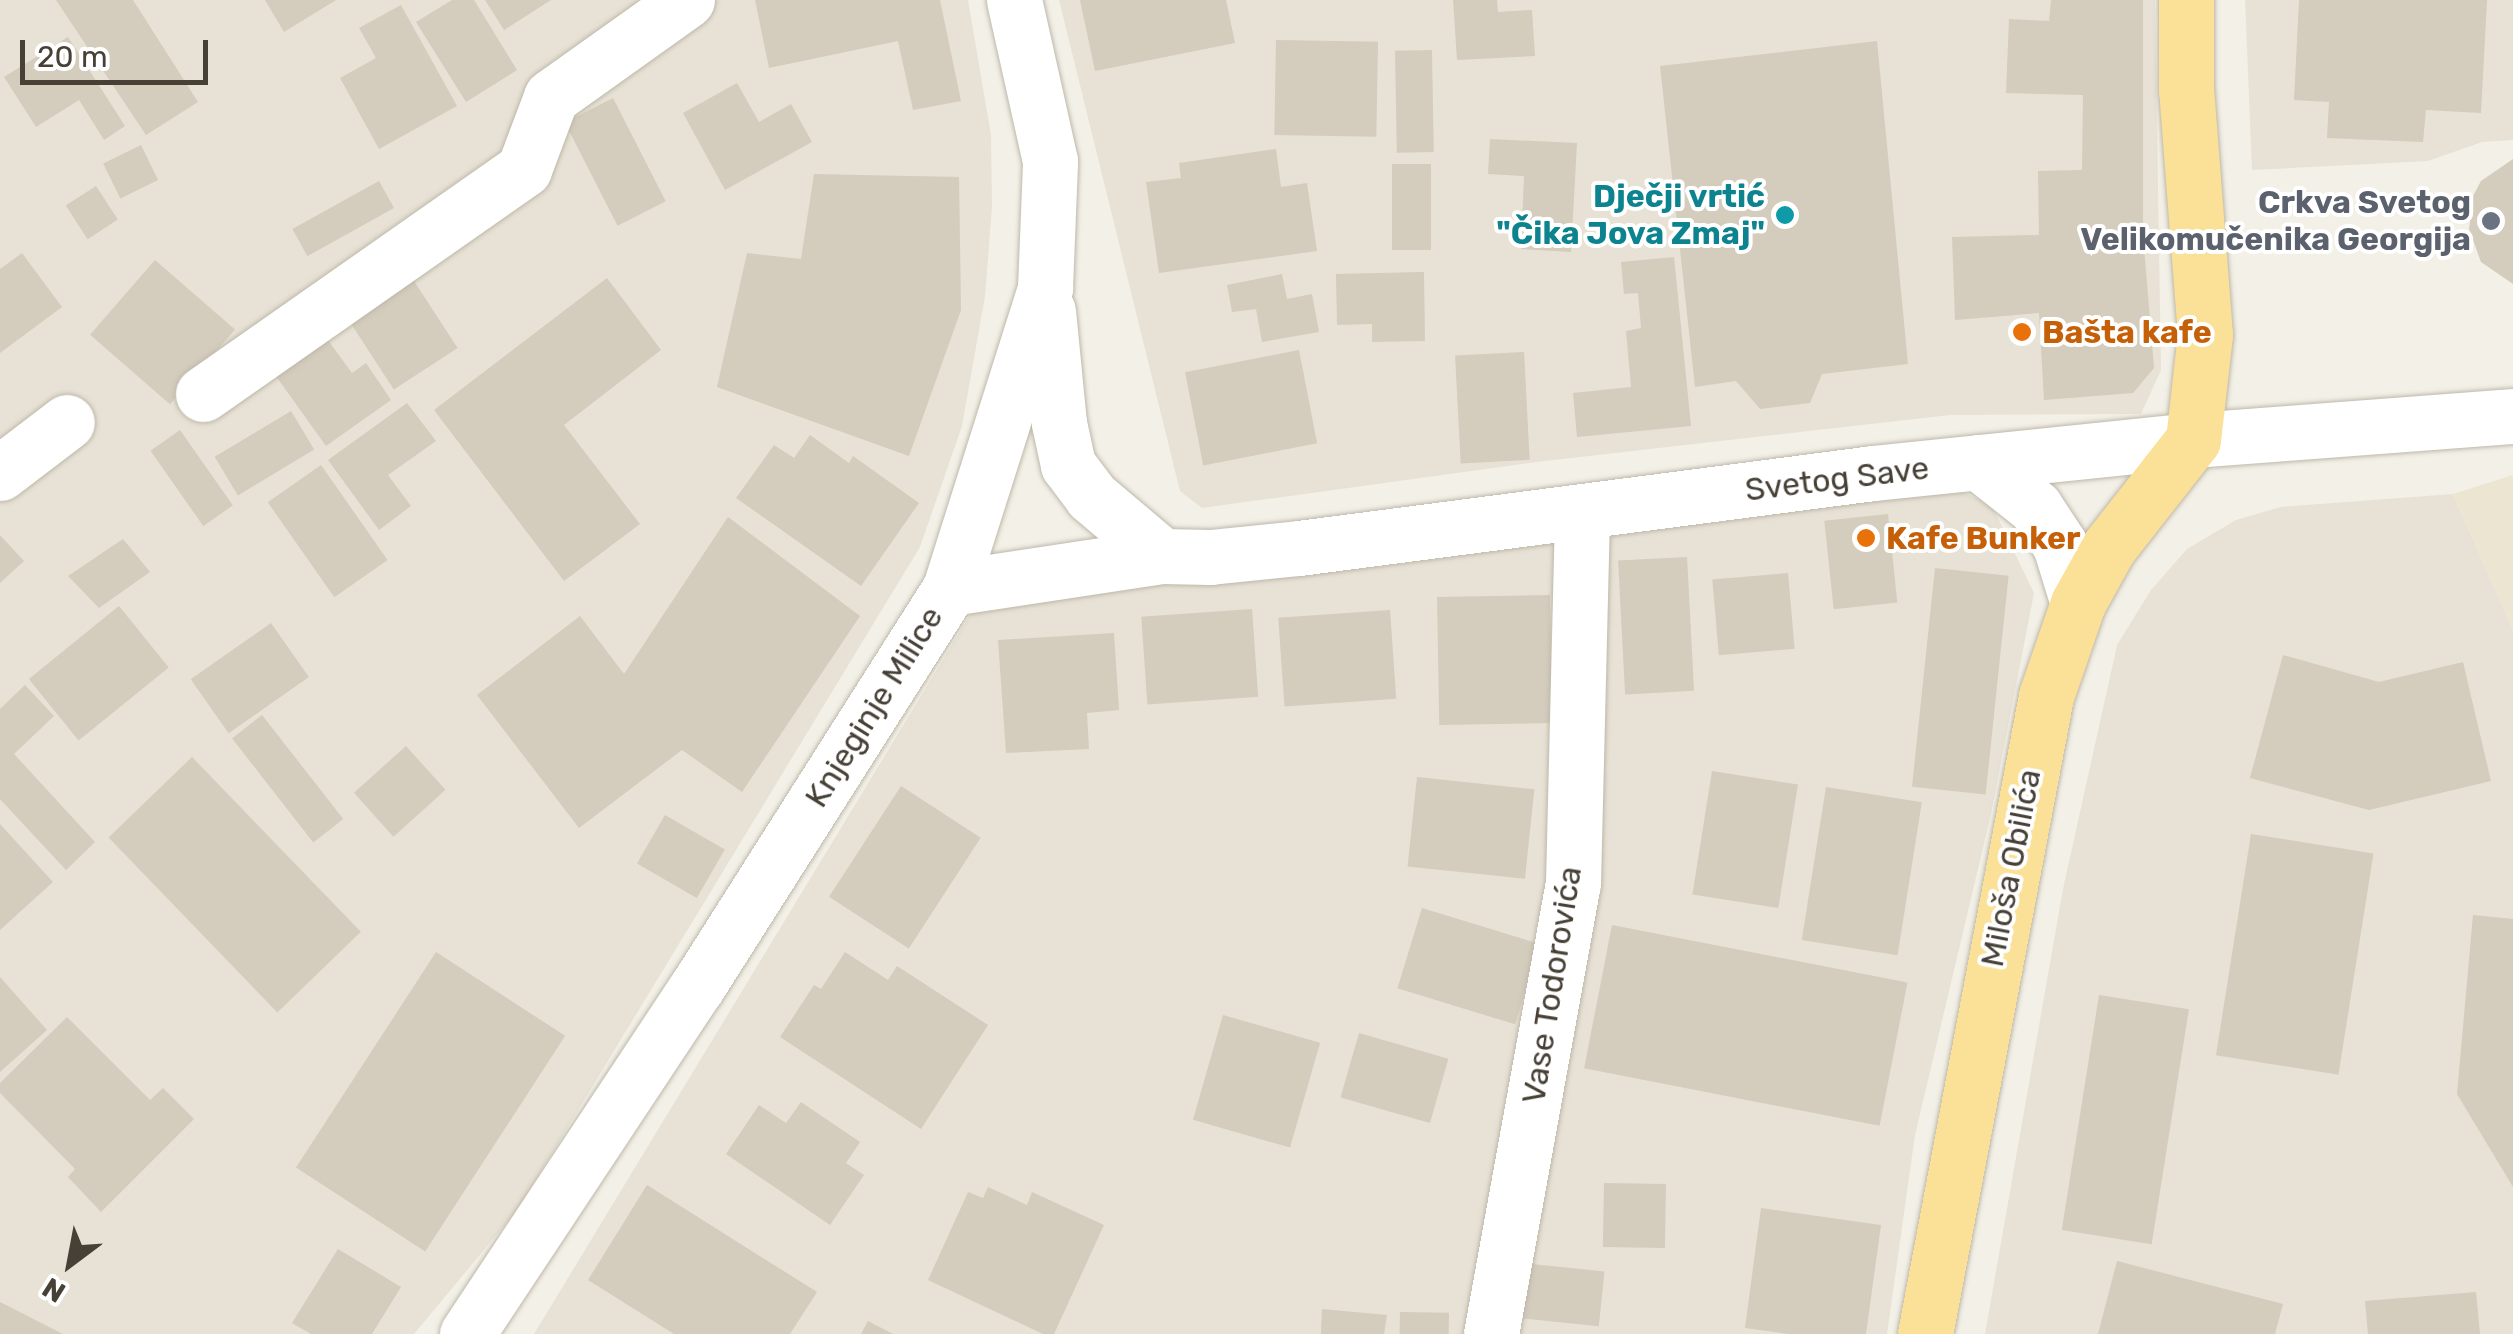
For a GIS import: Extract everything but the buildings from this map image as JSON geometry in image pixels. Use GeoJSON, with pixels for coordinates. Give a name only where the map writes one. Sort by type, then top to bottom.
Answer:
{"type":"FeatureCollection","features":[{"type":"Feature","properties":{"kind":"main road"},"geometry":{"type":"LineString","coordinates":[[2186,0],[2186,90],[2205,335],[2193,440]]}},
{"type":"Feature","properties":{"kind":"main road","name":"Miloša Obilića"},"geometry":{"type":"LineString","coordinates":[[1924,1334],[2046,696],[2078,602],[2110,547],[2193,440]]}},
{"type":"Feature","properties":{"kind":"street"},"geometry":{"type":"LineString","coordinates":[[203,394],[524,169],[550,97],[687,0]]}},
{"type":"Feature","properties":{"kind":"street","name":"Knjeginje Milice"},"geometry":{"type":"LineString","coordinates":[[466,1334],[708,970],[950,588],[1046,288],[1050,160],[1014,0]]}},
{"type":"Feature","properties":{"kind":"street"},"geometry":{"type":"LineString","coordinates":[[1046,288],[1058,423],[1068,465],[1091,496],[1162,556]]}},
{"type":"Feature","properties":{"kind":"street","name":"Svetog Save"},"geometry":{"type":"LineString","coordinates":[[950,588],[1162,556],[1264,552],[1978,462],[2193,440],[2269,438],[2513,416]]}},
{"type":"Feature","properties":{"kind":"street"},"geometry":{"type":"LineString","coordinates":[[0,473],[67,422]]}},
{"type":"Feature","properties":{"kind":"street"},"geometry":{"type":"LineString","coordinates":[[1978,462],[2034,506],[2060,545],[2078,602]]}},
{"type":"Feature","properties":{"kind":"street","name":"Vase Todorovića"},"geometry":{"type":"LineString","coordinates":[[1491,1334],[1574,883],[1582,512]]}},
{"type":"Feature","properties":{"kind":"shaded area"},"geometry":{"type":"Polygon","coordinates":[[[0,0],[968,0],[991,135],[992,207],[985,296],[962,426],[920,547],[518,1209],[414,1334],[0,1334],[0,0]]]}},
{"type":"Feature","properties":{"kind":"shaded area"},"geometry":{"type":"Polygon","coordinates":[[[1059,0],[2155,0],[2161,370],[2141,414],[1950,415],[1536,462],[1202,508],[1180,491],[1059,0]]]}},
{"type":"Feature","properties":{"kind":"shaded area"},"geometry":{"type":"Polygon","coordinates":[[[2245,0],[2513,0],[2513,140],[2482,142],[2428,161],[2252,170],[2245,0]]]}},
{"type":"Feature","properties":{"kind":"shaded area"},"geometry":{"type":"Polygon","coordinates":[[[2513,475],[2513,630],[2453,494],[2513,475]]]}},
{"type":"Feature","properties":{"kind":"shaded area"},"geometry":{"type":"Polygon","coordinates":[[[1951,486],[1992,506],[2034,593],[1991,814],[1915,1135],[1887,1334],[534,1334],[978,602],[1951,486]]]}},
{"type":"Feature","properties":{"kind":"shaded area"},"geometry":{"type":"Polygon","coordinates":[[[2453,494],[2513,630],[2513,1334],[1985,1334],[2063,889],[2117,645],[2151,590],[2187,549],[2236,520],[2281,507],[2453,494]]]}},
{"type":"Feature","properties":{"kind":"place","name":"Dječji vrtić \"Čika Jova Zmaj\""},"geometry":{"type":"Point","coordinates":[1785,215]}},
{"type":"Feature","properties":{"kind":"place","name":"Crkva Svetog Velikomučenika Georgija"},"geometry":{"type":"Point","coordinates":[2491,221]}},
{"type":"Feature","properties":{"kind":"place","name":"Bašta kafe"},"geometry":{"type":"Point","coordinates":[2022,332]}},
{"type":"Feature","properties":{"kind":"place","name":"Kafe Bunker"},"geometry":{"type":"Point","coordinates":[1866,538]}}]}
